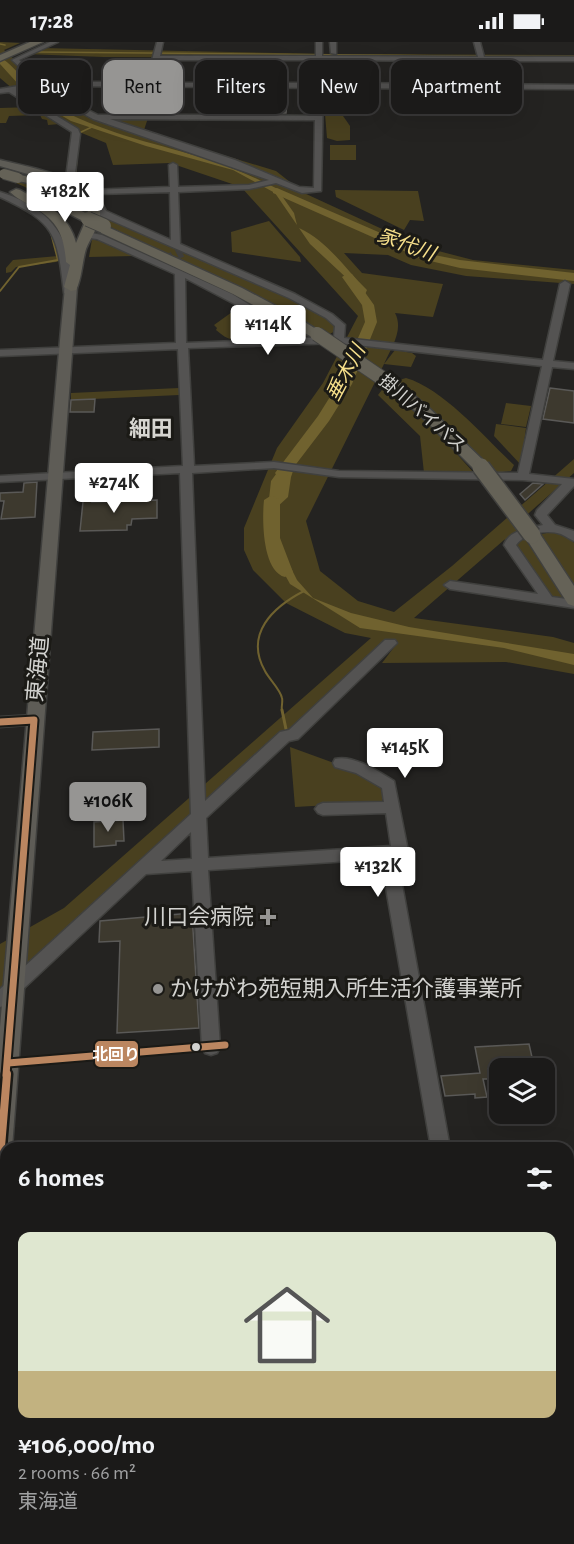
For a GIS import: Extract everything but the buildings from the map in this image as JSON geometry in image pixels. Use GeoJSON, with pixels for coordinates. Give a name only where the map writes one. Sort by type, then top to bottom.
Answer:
{"type":"FeatureCollection","features":[{"type":"Feature","properties":{"kind":"highway"},"geometry":{"type":"LineString","coordinates":[[0,56],[38,42]]}},
{"type":"Feature","properties":{"kind":"highway"},"geometry":{"type":"LineString","coordinates":[[6,176],[16,192],[49,211],[65,226],[72,240],[71,291]]}},
{"type":"Feature","properties":{"kind":"highway"},"geometry":{"type":"LineString","coordinates":[[6,176],[71,190],[92,199],[94,215],[79,252],[71,291]]}},
{"type":"Feature","properties":{"kind":"highway"},"geometry":{"type":"LineString","coordinates":[[6,176],[87,220]]}},
{"type":"Feature","properties":{"kind":"highway"},"geometry":{"type":"LineString","coordinates":[[16,192],[102,227],[159,259]]}},
{"type":"Feature","properties":{"kind":"highway","name":"掛川バイパス"},"geometry":{"type":"LineString","coordinates":[[159,259],[276,309],[395,387],[424,411],[481,468],[532,535],[574,601]]}},
{"type":"Feature","properties":{"kind":"main road","name":"東海道"},"geometry":{"type":"LineString","coordinates":[[1,1142],[7,994],[56,476],[63,351],[71,291]]}},
{"type":"Feature","properties":{"kind":"street"},"geometry":{"type":"LineString","coordinates":[[18,63],[15,60],[55,42]]}},
{"type":"Feature","properties":{"kind":"street"},"geometry":{"type":"LineString","coordinates":[[154,42],[160,42],[155,60]]}},
{"type":"Feature","properties":{"kind":"street"},"geometry":{"type":"LineString","coordinates":[[319,42],[319,60]]}},
{"type":"Feature","properties":{"kind":"street"},"geometry":{"type":"LineString","coordinates":[[333,42],[334,53]]}},
{"type":"Feature","properties":{"kind":"street"},"geometry":{"type":"LineString","coordinates":[[477,42],[482,60]]}},
{"type":"Feature","properties":{"kind":"street"},"geometry":{"type":"LineString","coordinates":[[319,56],[334,53],[481,57]]}},
{"type":"Feature","properties":{"kind":"street"},"geometry":{"type":"LineString","coordinates":[[157,55],[574,57]]}},
{"type":"Feature","properties":{"kind":"street"},"geometry":{"type":"LineString","coordinates":[[522,87],[574,87]]}},
{"type":"Feature","properties":{"kind":"street"},"geometry":{"type":"LineString","coordinates":[[0,91],[18,88]]}},
{"type":"Feature","properties":{"kind":"street"},"geometry":{"type":"LineString","coordinates":[[11,89],[75,130],[70,181]]}},
{"type":"Feature","properties":{"kind":"street"},"geometry":{"type":"LineString","coordinates":[[90,114],[226,159],[303,191],[318,189],[319,114]]}},
{"type":"Feature","properties":{"kind":"street"},"geometry":{"type":"LineString","coordinates":[[236,114],[236,118]]}},
{"type":"Feature","properties":{"kind":"street"},"geometry":{"type":"LineString","coordinates":[[96,117],[319,118]]}},
{"type":"Feature","properties":{"kind":"street"},"geometry":{"type":"LineString","coordinates":[[173,165],[181,249]]}},
{"type":"Feature","properties":{"kind":"street"},"geometry":{"type":"LineString","coordinates":[[6,176],[32,168],[70,181],[92,199],[99,201],[102,213],[292,296],[329,316],[340,325],[339,340]]}},
{"type":"Feature","properties":{"kind":"street"},"geometry":{"type":"LineString","coordinates":[[92,199],[174,189],[249,187],[277,180]]}},
{"type":"Feature","properties":{"kind":"street"},"geometry":{"type":"LineString","coordinates":[[0,194],[33,211],[56,233],[64,249],[71,291]]}},
{"type":"Feature","properties":{"kind":"street"},"geometry":{"type":"LineString","coordinates":[[86,235],[99,237],[159,259],[301,341]]}},
{"type":"Feature","properties":{"kind":"street"},"geometry":{"type":"LineString","coordinates":[[180,273],[198,817],[211,1047]]}},
{"type":"Feature","properties":{"kind":"street"},"geometry":{"type":"LineString","coordinates":[[523,477],[565,284]]}},
{"type":"Feature","properties":{"kind":"street"},"geometry":{"type":"LineString","coordinates":[[0,353],[353,340],[574,366]]}},
{"type":"Feature","properties":{"kind":"street"},"geometry":{"type":"LineString","coordinates":[[0,479],[274,465],[339,474],[523,477],[572,482]]}},
{"type":"Feature","properties":{"kind":"street"},"geometry":{"type":"LineString","coordinates":[[551,528],[541,515],[543,510],[572,482]]}},
{"type":"Feature","properties":{"kind":"street"},"geometry":{"type":"LineString","coordinates":[[548,600],[510,545],[520,534],[551,528],[564,530],[574,537]]}},
{"type":"Feature","properties":{"kind":"street"},"geometry":{"type":"LineString","coordinates":[[450,585],[548,600],[574,601]]}},
{"type":"Feature","properties":{"kind":"street"},"geometry":{"type":"LineString","coordinates":[[7,994],[285,736],[293,735],[390,643]]}},
{"type":"Feature","properties":{"kind":"street"},"geometry":{"type":"LineString","coordinates":[[0,722],[34,720]]}},
{"type":"Feature","properties":{"kind":"street"},"geometry":{"type":"LineString","coordinates":[[144,868],[400,851],[389,785],[361,769],[340,763]]}},
{"type":"Feature","properties":{"kind":"street"},"geometry":{"type":"LineString","coordinates":[[323,809],[393,807]]}},
{"type":"Feature","properties":{"kind":"street"},"geometry":{"type":"LineString","coordinates":[[388,852],[440,1142]]}},
{"type":"Feature","properties":{"kind":"shaded area"},"geometry":{"type":"Polygon","coordinates":[[[0,42],[20,43],[4,50],[18,63],[18,93],[0,78],[0,42]]]}},
{"type":"Feature","properties":{"kind":"shaded area"},"geometry":{"type":"Polygon","coordinates":[[[40,48],[321,54],[574,55],[574,59],[103,57],[25,54],[40,48]]]}},
{"type":"Feature","properties":{"kind":"shaded area"},"geometry":{"type":"Polygon","coordinates":[[[0,57],[14,68],[18,72],[18,84],[0,64],[0,57]]]}},
{"type":"Feature","properties":{"kind":"shaded area"},"geometry":{"type":"Polygon","coordinates":[[[18,107],[18,114],[89,114],[95,118],[148,118],[144,130],[141,130],[276,171],[304,193],[419,246],[473,260],[574,270],[574,284],[466,276],[411,265],[388,255],[344,253],[362,273],[443,284],[433,317],[395,313],[398,326],[393,345],[306,521],[320,571],[358,601],[394,612],[452,566],[574,459],[574,473],[521,520],[523,531],[504,540],[414,618],[553,637],[574,643],[574,674],[506,662],[382,663],[398,642],[388,640],[0,995],[0,944],[64,908],[371,638],[345,633],[286,603],[253,570],[244,550],[244,528],[277,448],[323,383],[358,316],[241,187],[170,163],[113,165],[106,143],[60,124],[48,125],[47,120],[42,119],[40,115],[9,116],[6,123],[0,123],[0,108],[18,107]]]}},
{"type":"Feature","properties":{"kind":"shaded area"},"geometry":{"type":"Polygon","coordinates":[[[59,114],[69,114],[126,136],[227,166],[266,183],[304,203],[282,196],[294,213],[297,225],[275,193],[233,170],[146,146],[71,121],[59,114]]]}},
{"type":"Feature","properties":{"kind":"shaded area"},"geometry":{"type":"Polygon","coordinates":[[[111,114],[141,114],[140,116],[110,116],[111,114]]]}},
{"type":"Feature","properties":{"kind":"shaded area"},"geometry":{"type":"Polygon","coordinates":[[[325,114],[342,114],[350,126],[350,140],[337,141],[327,138],[325,114]]]}},
{"type":"Feature","properties":{"kind":"shaded area"},"geometry":{"type":"Polygon","coordinates":[[[330,145],[356,145],[356,160],[330,160],[330,145]]]}},
{"type":"Feature","properties":{"kind":"shaded area"},"geometry":{"type":"Polygon","coordinates":[[[14,182],[53,188],[71,196],[89,205],[90,217],[14,182]]]}},
{"type":"Feature","properties":{"kind":"shaded area"},"geometry":{"type":"Polygon","coordinates":[[[335,190],[418,191],[424,221],[410,220],[404,230],[336,197],[335,190]]]}},
{"type":"Feature","properties":{"kind":"shaded area"},"geometry":{"type":"Polygon","coordinates":[[[100,213],[298,301],[334,323],[337,330],[328,335],[303,336],[227,293],[182,273],[164,261],[157,251],[147,244],[95,220],[100,213]]]}},
{"type":"Feature","properties":{"kind":"shaded area"},"geometry":{"type":"Polygon","coordinates":[[[269,221],[300,257],[301,262],[232,252],[231,232],[269,221]]]}},
{"type":"Feature","properties":{"kind":"shaded area"},"geometry":{"type":"Polygon","coordinates":[[[299,228],[328,248],[367,290],[363,299],[353,284],[310,244],[299,228]]]}},
{"type":"Feature","properties":{"kind":"shaded area"},"geometry":{"type":"Polygon","coordinates":[[[92,239],[110,244],[134,256],[89,257],[92,239]]]}},
{"type":"Feature","properties":{"kind":"shaded area"},"geometry":{"type":"Polygon","coordinates":[[[58,256],[61,260],[56,262],[16,267],[6,273],[6,268],[13,260],[58,256]]]}},
{"type":"Feature","properties":{"kind":"shaded area"},"geometry":{"type":"Polygon","coordinates":[[[239,307],[256,314],[291,337],[259,338],[257,320],[256,329],[243,329],[240,338],[230,339],[224,336],[216,330],[214,325],[239,307]]]}},
{"type":"Feature","properties":{"kind":"shaded area"},"geometry":{"type":"Polygon","coordinates":[[[395,350],[416,356],[411,367],[384,364],[395,350]]]}},
{"type":"Feature","properties":{"kind":"shaded area"},"geometry":{"type":"Polygon","coordinates":[[[406,378],[435,392],[449,403],[514,465],[511,471],[494,473],[396,381],[406,378]]]}},
{"type":"Feature","properties":{"kind":"shaded area"},"geometry":{"type":"Polygon","coordinates":[[[385,386],[435,430],[474,473],[424,473],[420,436],[378,395],[385,386]]]}},
{"type":"Feature","properties":{"kind":"shaded area"},"geometry":{"type":"Polygon","coordinates":[[[179,388],[179,395],[71,400],[71,393],[179,388]]]}},
{"type":"Feature","properties":{"kind":"shaded area"},"geometry":{"type":"Polygon","coordinates":[[[506,403],[531,406],[526,427],[501,424],[506,403]]]}},
{"type":"Feature","properties":{"kind":"shaded area"},"geometry":{"type":"Polygon","coordinates":[[[496,424],[526,428],[521,465],[494,436],[496,424]]]}},
{"type":"Feature","properties":{"kind":"shaded area"},"geometry":{"type":"Polygon","coordinates":[[[301,448],[291,477],[288,497],[276,508],[276,538],[297,580],[313,598],[351,613],[409,627],[574,654],[574,665],[504,648],[360,628],[290,584],[274,555],[269,527],[269,499],[271,481],[287,459],[301,448]]]}},
{"type":"Feature","properties":{"kind":"shaded area"},"geometry":{"type":"Polygon","coordinates":[[[555,531],[568,534],[574,543],[574,590],[538,535],[555,531]]]}},
{"type":"Feature","properties":{"kind":"shaded area"},"geometry":{"type":"Polygon","coordinates":[[[524,537],[564,599],[548,595],[516,547],[515,542],[524,537]]]}},
{"type":"Feature","properties":{"kind":"shaded area"},"geometry":{"type":"Polygon","coordinates":[[[290,747],[367,775],[384,785],[382,802],[295,807],[290,747]]]}},
{"type":"Feature","properties":{"kind":"waterway"},"geometry":{"type":"LineString","coordinates":[[0,44],[5,45]]}},
{"type":"Feature","properties":{"kind":"waterway"},"geometry":{"type":"LineString","coordinates":[[36,52],[574,57]]}},
{"type":"Feature","properties":{"kind":"waterway"},"geometry":{"type":"LineString","coordinates":[[79,136],[79,133],[94,126]]}},
{"type":"Feature","properties":{"kind":"waterway"},"geometry":{"type":"LineString","coordinates":[[77,158],[75,181],[101,197],[105,211]]}},
{"type":"Feature","properties":{"kind":"waterway","name":"家代川"},"geometry":{"type":"LineString","coordinates":[[277,191],[426,257],[460,264],[574,277]]}},
{"type":"Feature","properties":{"kind":"waterway"},"geometry":{"type":"LineString","coordinates":[[0,291],[19,267],[58,260],[51,233]]}},
{"type":"Feature","properties":{"kind":"waterway","name":"垂木川"},"geometry":{"type":"LineString","coordinates":[[282,473],[324,418],[345,384],[371,322],[368,305],[348,277]]}},
{"type":"Feature","properties":{"kind":"waterway","name":"垂木川"},"geometry":{"type":"LineString","coordinates":[[272,500],[270,520],[272,538],[276,555],[285,572]]}},
{"type":"Feature","properties":{"kind":"waterway"},"geometry":{"type":"LineString","coordinates":[[282,710],[281,695],[259,658],[260,634],[272,614],[304,591]]}},
{"type":"Feature","properties":{"kind":"waterway"},"geometry":{"type":"LineString","coordinates":[[282,710],[287,734]]}},
{"type":"Feature","properties":{"kind":"tunnel"},"geometry":{"type":"LineString","coordinates":[[164,261],[182,252]]}},
{"type":"Feature","properties":{"kind":"transit line","name":"北回り"},"geometry":{"type":"LineString","coordinates":[[0,722],[34,720],[1,1142]]}},
{"type":"Feature","properties":{"kind":"transit line","name":"北回り"},"geometry":{"type":"LineString","coordinates":[[8,1063],[225,1045]]}},
{"type":"Feature","properties":{"kind":"place","name":"川口会病院"},"geometry":{"type":"Point","coordinates":[268,917]}},
{"type":"Feature","properties":{"kind":"place","name":"かけがわ苑短期入所生活介護事業所"},"geometry":{"type":"Point","coordinates":[158,989]}},
{"type":"Feature","properties":{"kind":"district","name":"細田"},"geometry":{"type":"Point","coordinates":[151,429]}}]}
